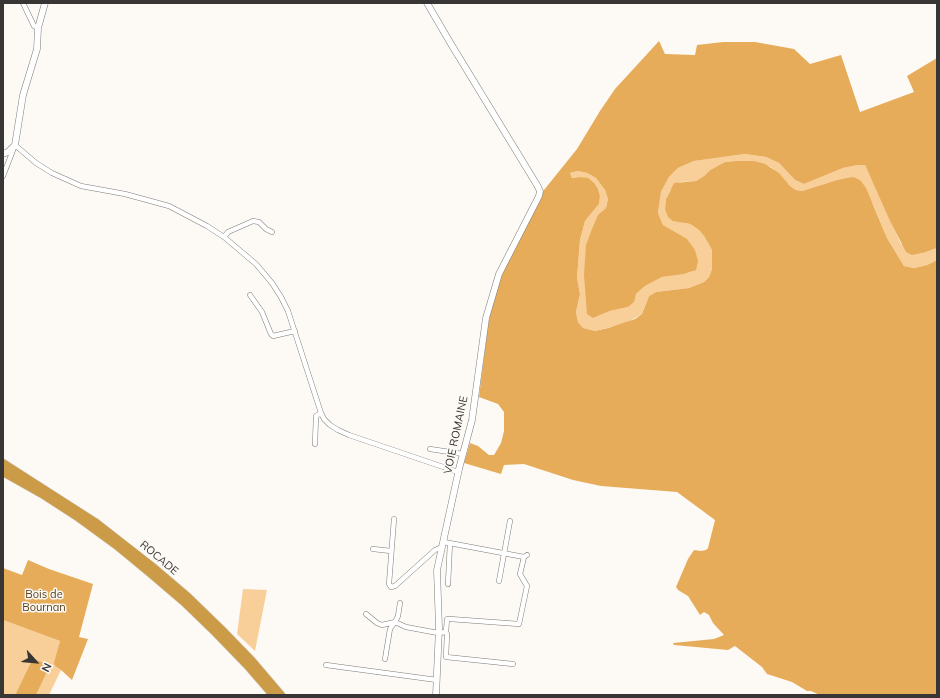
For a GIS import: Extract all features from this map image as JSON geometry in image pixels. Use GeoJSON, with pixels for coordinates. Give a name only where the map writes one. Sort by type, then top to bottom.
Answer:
{"type":"FeatureCollection","features":[{"type":"Feature","properties":{"kind":"highway","name":"ROCADE"},"geometry":{"type":"LineString","coordinates":[[3,463],[89,518],[154,568],[188,597],[221,629],[259,669],[281,695]]}},
{"type":"Feature","properties":{"kind":"highway"},"geometry":{"type":"LineString","coordinates":[[3,472],[42,494],[79,518],[150,572],[216,633],[251,669],[273,695]]}},
{"type":"Feature","properties":{"kind":"street"},"geometry":{"type":"LineString","coordinates":[[23,3],[34,26],[38,28]]}},
{"type":"Feature","properties":{"kind":"street"},"geometry":{"type":"LineString","coordinates":[[3,176],[15,145],[22,95],[37,49],[38,28],[45,3]]}},
{"type":"Feature","properties":{"kind":"street","name":"VOIE ROMAINE"},"geometry":{"type":"LineString","coordinates":[[427,3],[539,189],[539,196],[502,267],[494,288],[485,325],[473,413],[458,472],[445,544],[437,570],[438,633],[436,695]]}},
{"type":"Feature","properties":{"kind":"street"},"geometry":{"type":"LineString","coordinates":[[3,154],[8,152],[15,145]]}},
{"type":"Feature","properties":{"kind":"street"},"geometry":{"type":"LineString","coordinates":[[15,145],[36,163],[52,173],[81,186],[125,194],[168,206],[207,226],[224,238],[256,264],[272,283],[288,311],[324,419],[338,430],[458,472]]}},
{"type":"Feature","properties":{"kind":"street"},"geometry":{"type":"LineString","coordinates":[[224,238],[228,232],[253,221],[260,222],[266,229],[272,232]]}},
{"type":"Feature","properties":{"kind":"street"},"geometry":{"type":"LineString","coordinates":[[250,295],[262,312],[273,336],[295,331]]}},
{"type":"Feature","properties":{"kind":"street"},"geometry":{"type":"LineString","coordinates":[[315,444],[316,416],[321,413]]}},
{"type":"Feature","properties":{"kind":"street"},"geometry":{"type":"LineString","coordinates":[[430,449],[463,454]]}},
{"type":"Feature","properties":{"kind":"street"},"geometry":{"type":"LineString","coordinates":[[394,519],[389,584],[391,587],[395,586],[434,550],[445,544],[526,556],[520,574],[527,586],[520,624],[447,619],[446,657],[513,664]]}},
{"type":"Feature","properties":{"kind":"street"},"geometry":{"type":"LineString","coordinates":[[499,581],[510,521]]}},
{"type":"Feature","properties":{"kind":"street"},"geometry":{"type":"LineString","coordinates":[[445,544],[448,584]]}},
{"type":"Feature","properties":{"kind":"street"},"geometry":{"type":"LineString","coordinates":[[373,549],[392,551]]}},
{"type":"Feature","properties":{"kind":"street"},"geometry":{"type":"LineString","coordinates":[[386,659],[390,629],[398,616],[400,603]]}},
{"type":"Feature","properties":{"kind":"street"},"geometry":{"type":"LineString","coordinates":[[366,614],[382,625],[395,622],[406,627],[438,633],[446,632]]}},
{"type":"Feature","properties":{"kind":"street"},"geometry":{"type":"LineString","coordinates":[[326,665],[437,680]]}},
{"type":"Feature","properties":{"kind":"shaded area"},"geometry":{"type":"Polygon","coordinates":[[[745,154],[766,157],[779,163],[795,180],[804,184],[843,168],[865,165],[901,244],[926,252],[937,248],[937,260],[927,265],[914,268],[904,266],[887,238],[873,204],[851,177],[802,191],[796,190],[790,186],[771,167],[736,161],[725,162],[710,170],[696,181],[680,182],[670,190],[666,199],[665,209],[683,223],[690,224],[699,230],[712,250],[712,269],[709,277],[704,282],[689,288],[656,292],[649,296],[642,314],[626,323],[595,331],[583,328],[578,322],[576,312],[580,294],[577,278],[580,240],[585,221],[599,204],[600,196],[598,189],[588,179],[580,177],[572,178],[570,173],[578,171],[587,173],[596,178],[605,190],[608,199],[606,208],[598,216],[593,318],[610,311],[628,307],[636,294],[645,286],[662,277],[692,272],[674,232],[663,225],[658,213],[661,192],[669,177],[678,168],[694,161],[745,154]]]}},
{"type":"Feature","properties":{"kind":"shaded area"},"geometry":{"type":"Polygon","coordinates":[[[243,589],[267,590],[255,651],[237,634],[243,589]]]}},
{"type":"Feature","properties":{"kind":"shaded area"},"geometry":{"type":"Polygon","coordinates":[[[3,620],[60,641],[55,666],[61,670],[49,695],[36,695],[50,666],[33,658],[15,695],[3,695],[3,620]]]}},
{"type":"Feature","properties":{"kind":"green space"},"geometry":{"type":"Polygon","coordinates":[[[659,41],[665,54],[695,55],[697,45],[723,42],[755,42],[794,49],[810,64],[841,55],[860,112],[914,92],[907,76],[937,58],[937,248],[926,252],[912,255],[906,252],[890,221],[865,165],[843,168],[804,184],[795,180],[779,163],[766,157],[745,154],[694,161],[678,168],[669,177],[661,192],[658,213],[663,225],[687,239],[695,250],[698,261],[696,270],[684,274],[662,277],[645,286],[636,294],[634,302],[628,307],[610,311],[593,318],[587,314],[584,275],[586,245],[598,215],[606,208],[608,199],[605,190],[596,178],[587,173],[578,171],[570,173],[572,178],[588,178],[598,189],[600,196],[599,204],[585,221],[580,240],[577,278],[580,294],[576,312],[578,322],[583,328],[595,331],[635,319],[642,314],[649,296],[656,292],[689,288],[704,282],[709,277],[712,269],[712,250],[699,230],[690,224],[673,221],[668,217],[665,209],[666,199],[674,183],[696,181],[710,170],[725,162],[754,161],[765,164],[779,173],[790,186],[796,190],[802,191],[837,180],[851,177],[856,178],[861,181],[866,188],[887,238],[904,266],[914,268],[927,265],[937,260],[937,695],[820,695],[807,691],[792,682],[767,674],[762,667],[735,646],[728,650],[674,645],[673,643],[714,639],[724,635],[713,623],[709,615],[704,612],[700,615],[688,596],[676,587],[688,559],[694,550],[701,551],[708,548],[715,520],[677,492],[601,486],[573,480],[524,464],[504,465],[501,474],[464,463],[470,443],[478,446],[489,455],[494,455],[501,443],[504,431],[504,412],[498,404],[479,397],[493,299],[507,262],[544,190],[577,149],[615,89],[659,41]]]}},
{"type":"Feature","properties":{"kind":"green space","name":"Bois de Bournan"},"geometry":{"type":"Polygon","coordinates":[[[28,560],[93,584],[79,637],[88,639],[72,680],[55,666],[54,663],[60,641],[3,620],[3,568],[22,575],[28,560]]]}},
{"type":"Feature","properties":{"kind":"green space"},"geometry":{"type":"Polygon","coordinates":[[[33,658],[50,666],[36,695],[15,695],[33,658]]]}}]}
